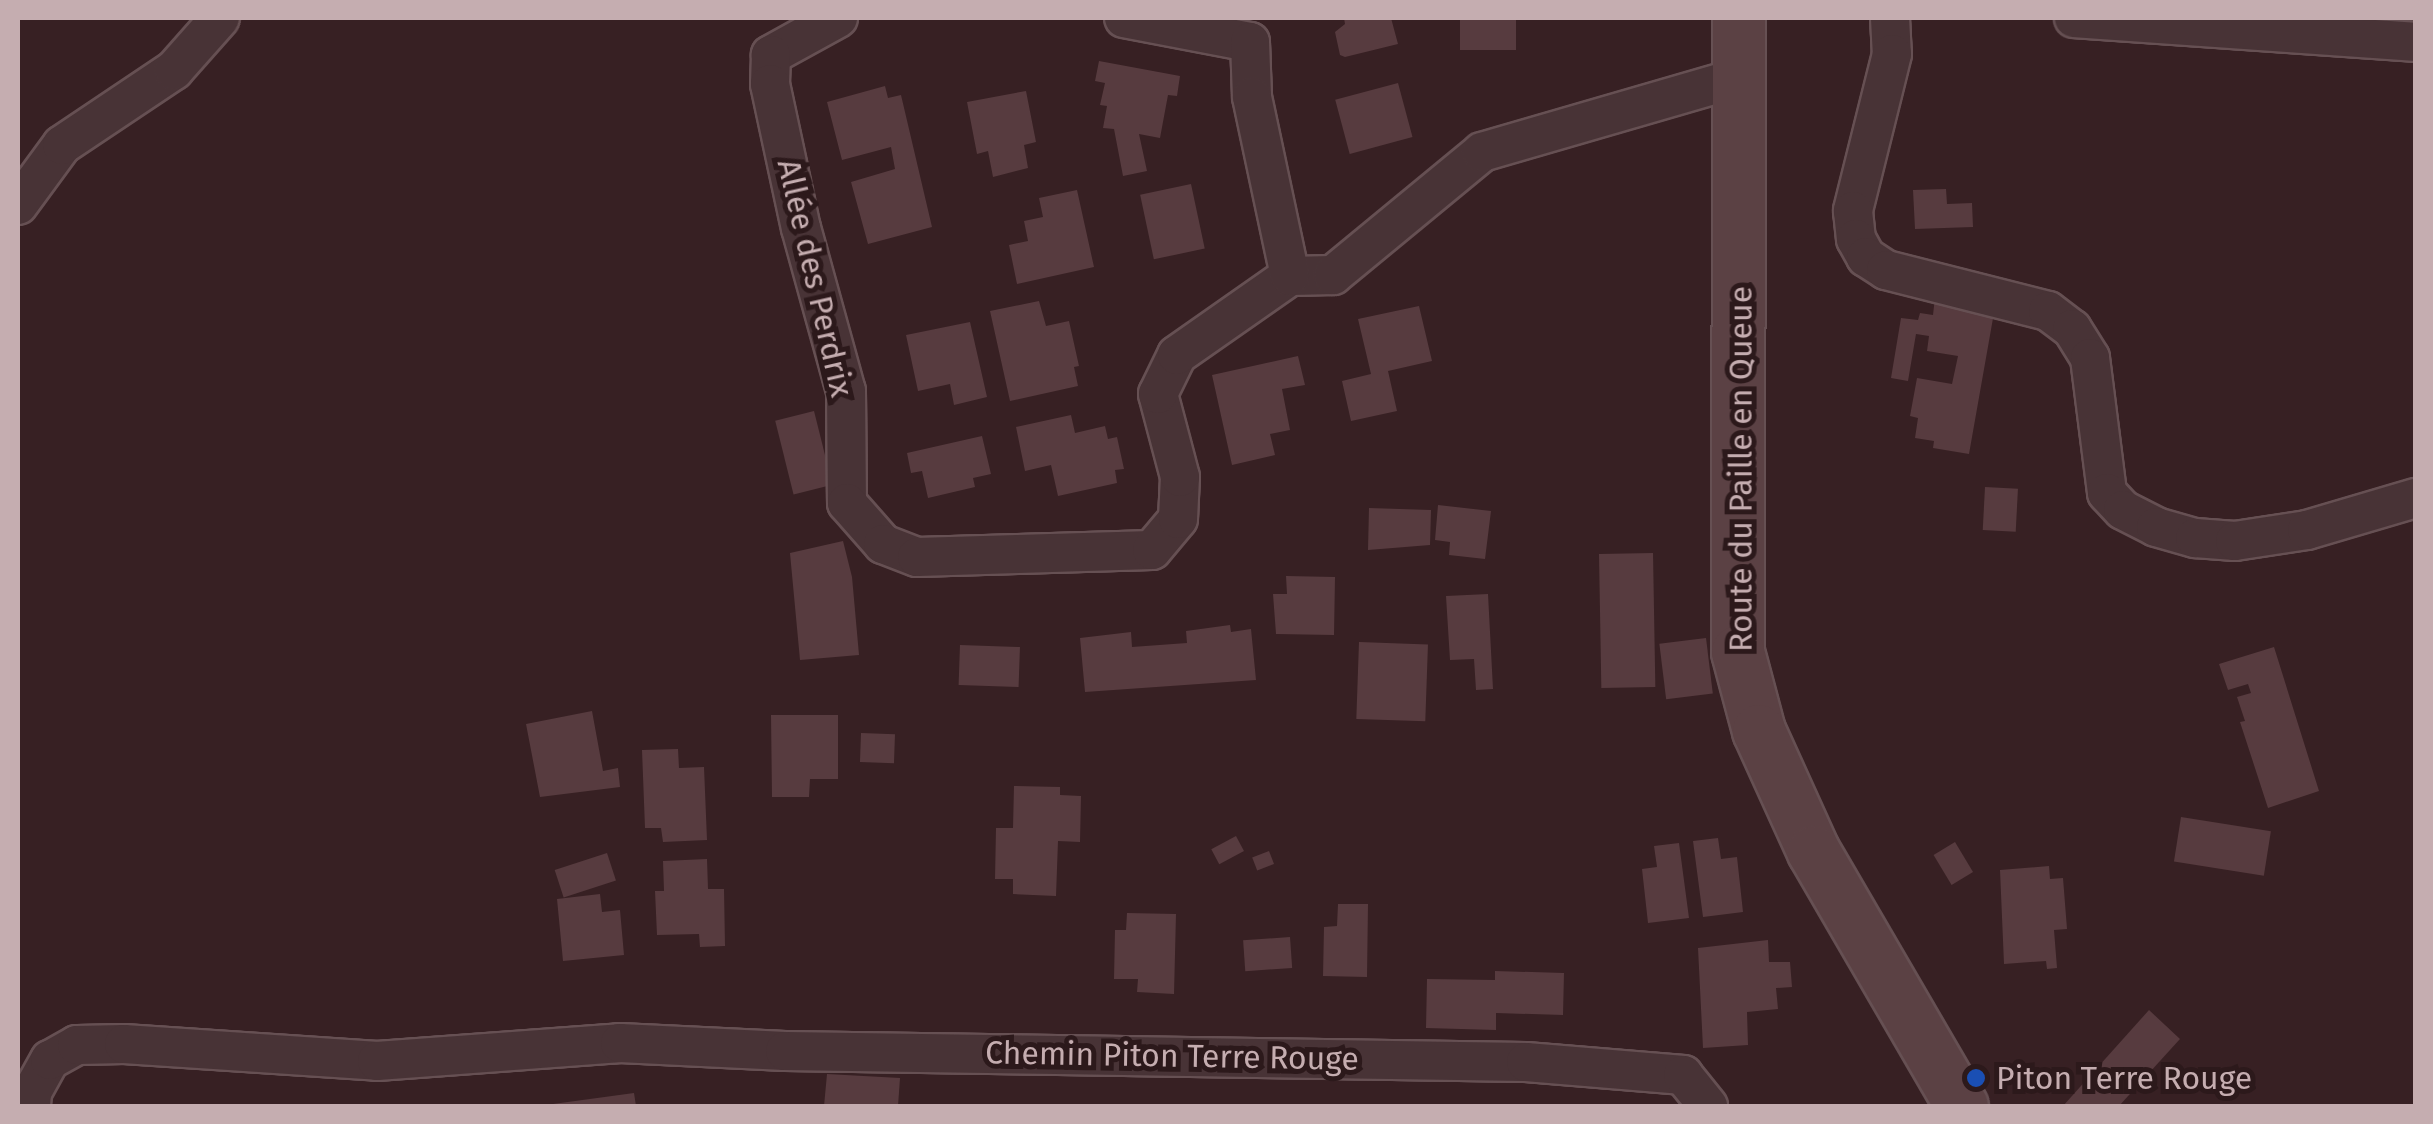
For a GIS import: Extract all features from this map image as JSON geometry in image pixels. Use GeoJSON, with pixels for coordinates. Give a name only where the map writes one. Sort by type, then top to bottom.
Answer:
{"type":"FeatureCollection","features":[{"type":"Feature","properties":{"kind":"main road","name":"Route du Paille en Queue"},"geometry":{"type":"LineString","coordinates":[[1739,18],[1738,652],[1759,732],[1814,852],[1962,1106]]}},
{"type":"Feature","properties":{"kind":"street"},"geometry":{"type":"LineString","coordinates":[[18,204],[62,145],[174,70],[220,18]]}},
{"type":"Feature","properties":{"kind":"street","name":"Allée des Perdrix"},"geometry":{"type":"LineString","coordinates":[[838,18],[771,55],[770,84],[801,228],[846,391],[847,502],[883,544],[917,557],[1152,550],[1178,519],[1180,477],[1158,394],[1177,355],[1290,276],[1333,275],[1482,152],[1740,77]]}},
{"type":"Feature","properties":{"kind":"street"},"geometry":{"type":"LineString","coordinates":[[1124,18],[1248,30],[1252,97],[1290,276]]}},
{"type":"Feature","properties":{"kind":"street"},"geometry":{"type":"LineString","coordinates":[[1890,18],[1892,54],[1853,210],[1856,239],[1866,257],[1886,270],[2048,311],[2072,330],[2090,358],[2107,492],[2122,510],[2156,527],[2195,538],[2235,540],[2307,530],[2416,498]]}},
{"type":"Feature","properties":{"kind":"street"},"geometry":{"type":"LineString","coordinates":[[2074,18],[2416,42]]}},
{"type":"Feature","properties":{"kind":"street","name":"Chemin Piton Terre Rouge"},"geometry":{"type":"LineString","coordinates":[[30,1106],[32,1092],[50,1060],[77,1045],[124,1044],[377,1061],[620,1043],[785,1050],[1526,1062],[1683,1075],[1708,1106]]}},
{"type":"Feature","properties":{"kind":"building"},"geometry":{"type":"Polygon","coordinates":[[[1344,18],[1391,18],[1398,44],[1340,55],[1335,32],[1345,24],[1344,18]]]}},
{"type":"Feature","properties":{"kind":"building"},"geometry":{"type":"Polygon","coordinates":[[[1460,18],[1516,18],[1516,50],[1460,50],[1460,18]]]}},
{"type":"Feature","properties":{"kind":"building"},"geometry":{"type":"Polygon","coordinates":[[[1099,61],[1180,76],[1177,96],[1168,95],[1160,138],[1139,134],[1147,171],[1123,176],[1114,129],[1103,128],[1107,106],[1100,105],[1105,83],[1095,81],[1099,61]]]}},
{"type":"Feature","properties":{"kind":"building"},"geometry":{"type":"Polygon","coordinates":[[[1398,83],[1412,137],[1350,154],[1335,100],[1398,83]]]}},
{"type":"Feature","properties":{"kind":"building"},"geometry":{"type":"Polygon","coordinates":[[[885,86],[888,98],[901,95],[932,227],[868,244],[851,182],[895,169],[891,147],[842,160],[827,102],[885,86]]]}},
{"type":"Feature","properties":{"kind":"building"},"geometry":{"type":"Polygon","coordinates":[[[1026,91],[1036,142],[1024,145],[1028,168],[993,177],[988,151],[977,154],[967,102],[1026,91]]]}},
{"type":"Feature","properties":{"kind":"building"},"geometry":{"type":"Polygon","coordinates":[[[1191,184],[1205,249],[1154,259],[1140,195],[1191,184]]]}},
{"type":"Feature","properties":{"kind":"building"},"geometry":{"type":"Polygon","coordinates":[[[1946,189],[1947,204],[1972,203],[1973,227],[1915,229],[1913,190],[1946,189]]]}},
{"type":"Feature","properties":{"kind":"building"},"geometry":{"type":"Polygon","coordinates":[[[1077,190],[1094,267],[1017,284],[1009,245],[1028,241],[1024,221],[1043,217],[1039,198],[1077,190]]]}},
{"type":"Feature","properties":{"kind":"building"},"geometry":{"type":"Polygon","coordinates":[[[1935,297],[1995,307],[1969,454],[1933,448],[1934,441],[1915,438],[1918,418],[1910,416],[1917,378],[1952,384],[1958,356],[1927,351],[1929,336],[1916,334],[1908,381],[1891,378],[1901,318],[1918,320],[1920,313],[1933,315],[1935,297]]]}},
{"type":"Feature","properties":{"kind":"building"},"geometry":{"type":"Polygon","coordinates":[[[1039,301],[1046,326],[1069,321],[1079,366],[1074,367],[1078,386],[1010,401],[990,311],[1039,301]]]}},
{"type":"Feature","properties":{"kind":"building"},"geometry":{"type":"Polygon","coordinates":[[[1419,306],[1432,361],[1388,371],[1397,411],[1351,421],[1342,381],[1371,374],[1358,319],[1419,306]]]}},
{"type":"Feature","properties":{"kind":"building"},"geometry":{"type":"Polygon","coordinates":[[[970,322],[987,397],[954,405],[950,384],[918,391],[906,335],[970,322]]]}},
{"type":"Feature","properties":{"kind":"building"},"geometry":{"type":"Polygon","coordinates":[[[1298,356],[1305,385],[1282,389],[1290,430],[1270,434],[1275,455],[1232,465],[1212,375],[1298,356]]]}},
{"type":"Feature","properties":{"kind":"building"},"geometry":{"type":"Polygon","coordinates":[[[814,411],[832,485],[794,494],[775,421],[814,411]]]}},
{"type":"Feature","properties":{"kind":"building"},"geometry":{"type":"Polygon","coordinates":[[[1071,415],[1075,433],[1105,426],[1108,439],[1117,437],[1124,469],[1115,470],[1117,483],[1058,496],[1051,465],[1025,471],[1016,427],[1071,415]]]}},
{"type":"Feature","properties":{"kind":"building"},"geometry":{"type":"Polygon","coordinates":[[[982,436],[991,474],[973,478],[975,487],[928,498],[922,471],[911,473],[907,453],[982,436]]]}},
{"type":"Feature","properties":{"kind":"building"},"geometry":{"type":"Polygon","coordinates":[[[1985,487],[2018,489],[2016,532],[1983,530],[1985,487]]]}},
{"type":"Feature","properties":{"kind":"building"},"geometry":{"type":"Polygon","coordinates":[[[1438,505],[1491,511],[1485,559],[1449,555],[1450,542],[1435,540],[1438,505]]]}},
{"type":"Feature","properties":{"kind":"building"},"geometry":{"type":"Polygon","coordinates":[[[1369,508],[1431,510],[1430,545],[1368,550],[1369,508]]]}},
{"type":"Feature","properties":{"kind":"building"},"geometry":{"type":"Polygon","coordinates":[[[843,541],[852,577],[859,655],[800,660],[790,553],[843,541]]]}},
{"type":"Feature","properties":{"kind":"building"},"geometry":{"type":"Polygon","coordinates":[[[1653,553],[1655,687],[1601,688],[1599,554],[1653,553]]]}},
{"type":"Feature","properties":{"kind":"building"},"geometry":{"type":"Polygon","coordinates":[[[1286,576],[1335,577],[1334,635],[1276,634],[1273,594],[1287,594],[1286,576]]]}},
{"type":"Feature","properties":{"kind":"building"},"geometry":{"type":"Polygon","coordinates":[[[1488,594],[1493,689],[1476,690],[1474,659],[1450,660],[1446,596],[1488,594]]]}},
{"type":"Feature","properties":{"kind":"building"},"geometry":{"type":"Polygon","coordinates":[[[1230,625],[1231,632],[1251,629],[1256,680],[1085,692],[1080,638],[1131,632],[1132,647],[1187,643],[1186,631],[1230,625]]]}},
{"type":"Feature","properties":{"kind":"building"},"geometry":{"type":"Polygon","coordinates":[[[1706,638],[1713,694],[1666,699],[1659,644],[1706,638]]]}},
{"type":"Feature","properties":{"kind":"building"},"geometry":{"type":"Polygon","coordinates":[[[1359,642],[1428,644],[1425,721],[1356,719],[1359,642]]]}},
{"type":"Feature","properties":{"kind":"building"},"geometry":{"type":"Polygon","coordinates":[[[960,645],[1020,647],[1019,687],[959,685],[960,645]]]}},
{"type":"Feature","properties":{"kind":"building"},"geometry":{"type":"Polygon","coordinates":[[[2274,647],[2319,791],[2268,808],[2240,722],[2245,721],[2237,697],[2251,693],[2248,684],[2228,690],[2219,664],[2274,647]]]}},
{"type":"Feature","properties":{"kind":"building"},"geometry":{"type":"Polygon","coordinates":[[[592,711],[603,771],[618,768],[620,787],[540,797],[526,724],[592,711]]]}},
{"type":"Feature","properties":{"kind":"building"},"geometry":{"type":"Polygon","coordinates":[[[771,715],[838,715],[838,779],[810,779],[809,797],[772,797],[771,715]]]}},
{"type":"Feature","properties":{"kind":"building"},"geometry":{"type":"Polygon","coordinates":[[[861,733],[895,734],[894,763],[860,762],[861,733]]]}},
{"type":"Feature","properties":{"kind":"building"},"geometry":{"type":"Polygon","coordinates":[[[678,749],[679,768],[704,767],[707,840],[663,842],[661,828],[645,828],[642,750],[678,749]]]}},
{"type":"Feature","properties":{"kind":"building"},"geometry":{"type":"Polygon","coordinates":[[[1014,786],[1060,787],[1060,795],[1081,796],[1080,842],[1058,841],[1056,896],[1013,894],[1013,879],[995,879],[996,828],[1013,828],[1014,786]]]}},
{"type":"Feature","properties":{"kind":"building"},"geometry":{"type":"Polygon","coordinates":[[[2181,817],[2271,831],[2264,876],[2174,861],[2181,817]]]}},
{"type":"Feature","properties":{"kind":"building"},"geometry":{"type":"Polygon","coordinates":[[[1236,836],[1244,851],[1219,864],[1211,849],[1236,836]]]}},
{"type":"Feature","properties":{"kind":"building"},"geometry":{"type":"Polygon","coordinates":[[[1718,838],[1721,859],[1737,857],[1743,912],[1703,917],[1693,841],[1718,838]]]}},
{"type":"Feature","properties":{"kind":"building"},"geometry":{"type":"Polygon","coordinates":[[[1955,842],[1973,872],[1952,885],[1934,855],[1955,842]]]}},
{"type":"Feature","properties":{"kind":"building"},"geometry":{"type":"Polygon","coordinates":[[[1679,843],[1689,918],[1648,923],[1642,869],[1657,867],[1654,846],[1679,843]]]}},
{"type":"Feature","properties":{"kind":"building"},"geometry":{"type":"Polygon","coordinates":[[[1269,851],[1274,864],[1257,871],[1252,857],[1269,851]]]}},
{"type":"Feature","properties":{"kind":"building"},"geometry":{"type":"Polygon","coordinates":[[[607,853],[616,881],[564,898],[555,870],[607,853]]]}},
{"type":"Feature","properties":{"kind":"building"},"geometry":{"type":"Polygon","coordinates":[[[707,859],[708,889],[724,889],[725,946],[700,947],[699,934],[657,935],[655,891],[664,891],[663,861],[707,859]]]}},
{"type":"Feature","properties":{"kind":"building"},"geometry":{"type":"Polygon","coordinates":[[[2049,866],[2050,879],[2063,878],[2067,929],[2054,930],[2057,968],[2047,969],[2046,961],[2004,964],[2000,870],[2049,866]]]}},
{"type":"Feature","properties":{"kind":"building"},"geometry":{"type":"Polygon","coordinates":[[[600,894],[602,912],[620,910],[624,955],[563,961],[557,899],[600,894]]]}},
{"type":"Feature","properties":{"kind":"building"},"geometry":{"type":"Polygon","coordinates":[[[1338,904],[1368,904],[1367,977],[1323,976],[1324,927],[1337,926],[1338,904]]]}},
{"type":"Feature","properties":{"kind":"building"},"geometry":{"type":"Polygon","coordinates":[[[1127,913],[1176,914],[1174,994],[1137,992],[1138,979],[1114,979],[1115,930],[1126,930],[1127,913]]]}},
{"type":"Feature","properties":{"kind":"building"},"geometry":{"type":"Polygon","coordinates":[[[1290,937],[1292,968],[1245,971],[1243,940],[1290,937]]]}},
{"type":"Feature","properties":{"kind":"building"},"geometry":{"type":"Polygon","coordinates":[[[1768,940],[1769,962],[1790,962],[1792,987],[1776,988],[1778,1009],[1747,1012],[1748,1045],[1703,1048],[1698,948],[1768,940]]]}},
{"type":"Feature","properties":{"kind":"building"},"geometry":{"type":"Polygon","coordinates":[[[1495,971],[1564,973],[1563,1015],[1496,1013],[1496,1030],[1426,1028],[1427,979],[1495,980],[1495,971]]]}},
{"type":"Feature","properties":{"kind":"building"},"geometry":{"type":"Polygon","coordinates":[[[2149,1010],[2180,1039],[2119,1106],[2063,1106],[2149,1010]]]}},
{"type":"Feature","properties":{"kind":"building"},"geometry":{"type":"Polygon","coordinates":[[[827,1074],[900,1078],[898,1106],[824,1106],[827,1074]]]}},
{"type":"Feature","properties":{"kind":"building"},"geometry":{"type":"Polygon","coordinates":[[[634,1093],[636,1106],[553,1104],[634,1093]]]}},
{"type":"Feature","properties":{"kind":"place","name":"Piton Terre Rouge"},"geometry":{"type":"Point","coordinates":[1976,1078]}}]}
